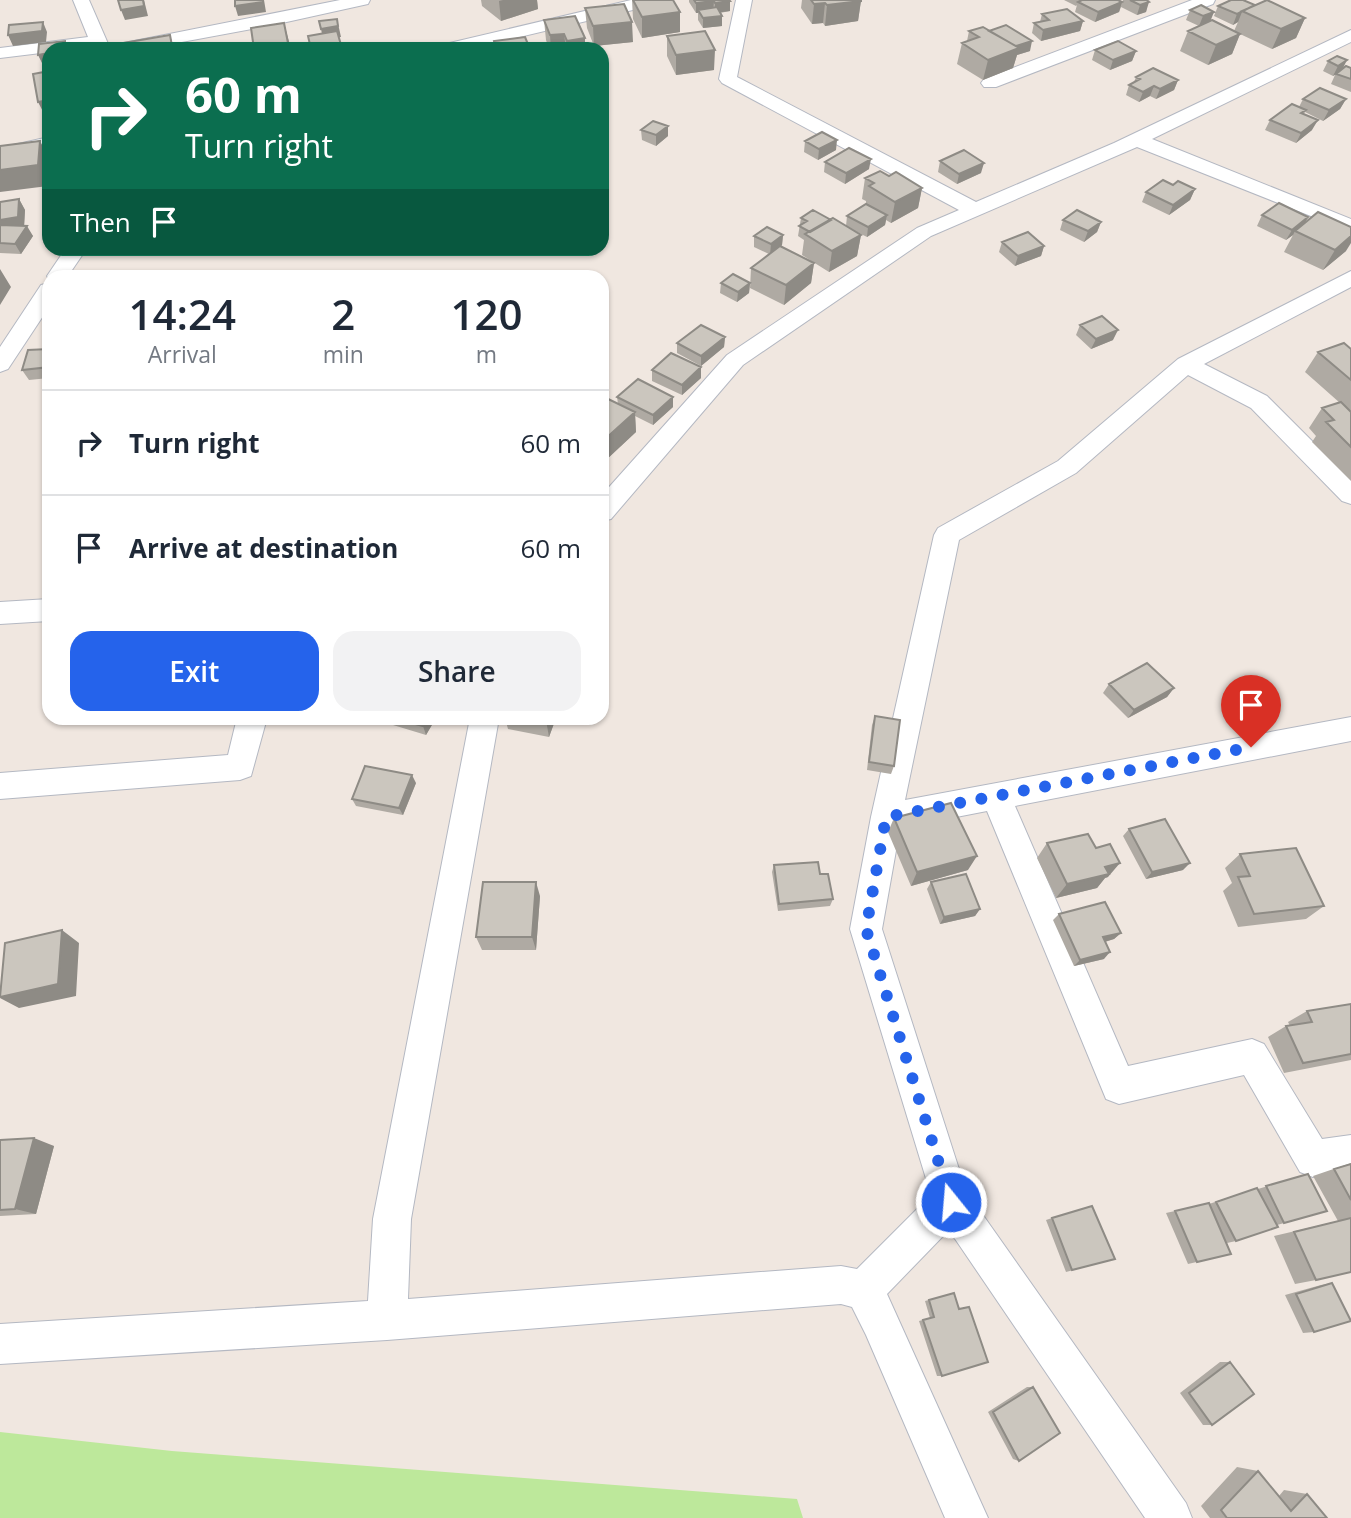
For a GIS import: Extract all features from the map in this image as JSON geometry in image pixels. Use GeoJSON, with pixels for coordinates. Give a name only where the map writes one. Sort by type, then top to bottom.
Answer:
{"type":"FeatureCollection","features":[{"type":"Feature","properties":{"kind":"street"},"geometry":{"type":"LineString","coordinates":[[81,0],[99,42]]}},
{"type":"Feature","properties":{"kind":"street"},"geometry":{"type":"LineString","coordinates":[[154,42],[362,0]]}},
{"type":"Feature","properties":{"kind":"street"},"geometry":{"type":"LineString","coordinates":[[476,42],[652,0]]}},
{"type":"Feature","properties":{"kind":"street"},"geometry":{"type":"LineString","coordinates":[[744,0],[729,79],[975,210]]}},
{"type":"Feature","properties":{"kind":"street"},"geometry":{"type":"LineString","coordinates":[[990,83],[1206,0]]}},
{"type":"Feature","properties":{"kind":"street"},"geometry":{"type":"LineString","coordinates":[[609,504],[735,360],[924,232],[1137,140],[1350,37]]}},
{"type":"Feature","properties":{"kind":"street"},"geometry":{"type":"LineString","coordinates":[[0,53],[42,50]]}},
{"type":"Feature","properties":{"kind":"street"},"geometry":{"type":"LineString","coordinates":[[1137,140],[1351,226]]}},
{"type":"Feature","properties":{"kind":"street"},"geometry":{"type":"LineString","coordinates":[[0,154],[42,145]]}},
{"type":"Feature","properties":{"kind":"street"},"geometry":{"type":"LineString","coordinates":[[1171,1518],[951,1202],[866,929],[886,817],[947,535],[1067,467],[1186,364],[1351,278]]}},
{"type":"Feature","properties":{"kind":"street"},"geometry":{"type":"LineString","coordinates":[[4,353],[42,300]]}},
{"type":"Feature","properties":{"kind":"street"},"geometry":{"type":"LineString","coordinates":[[24,327],[42,327]]}},
{"type":"Feature","properties":{"kind":"street"},"geometry":{"type":"LineString","coordinates":[[1186,364],[1259,402],[1351,495]]}},
{"type":"Feature","properties":{"kind":"street"},"geometry":{"type":"LineString","coordinates":[[0,613],[42,611]]}},
{"type":"Feature","properties":{"kind":"street"},"geometry":{"type":"LineString","coordinates":[[0,786],[240,767],[250,725]]}},
{"type":"Feature","properties":{"kind":"street"},"geometry":{"type":"LineString","coordinates":[[387,1320],[392,1219],[483,725]]}},
{"type":"Feature","properties":{"kind":"street"},"geometry":{"type":"LineString","coordinates":[[886,817],[1351,729]]}},
{"type":"Feature","properties":{"kind":"street"},"geometry":{"type":"LineString","coordinates":[[996,796],[1119,1086],[1252,1056],[1313,1159],[1351,1153]]}},
{"type":"Feature","properties":{"kind":"street"},"geometry":{"type":"LineString","coordinates":[[864,1290],[951,1202]]}},
{"type":"Feature","properties":{"kind":"street"},"geometry":{"type":"LineString","coordinates":[[0,1344],[387,1320],[829,1286],[864,1290]]}},
{"type":"Feature","properties":{"kind":"street"},"geometry":{"type":"LineString","coordinates":[[864,1290],[967,1518]]}},
{"type":"Feature","properties":{"kind":"green space"},"geometry":{"type":"Polygon","coordinates":[[[0,1432],[172,1451],[797,1499],[803,1518],[0,1518],[0,1432]]]}},
{"type":"Feature","properties":{"kind":"building"},"geometry":{"type":"Polygon","coordinates":[[[118,0],[143,0],[144,6],[121,10],[118,0]]]}},
{"type":"Feature","properties":{"kind":"building"},"geometry":{"type":"Polygon","coordinates":[[[235,0],[263,0],[263,2],[235,6],[235,0]]]}},
{"type":"Feature","properties":{"kind":"building"},"geometry":{"type":"Polygon","coordinates":[[[633,0],[673,0],[680,12],[642,17],[633,0]]]}},
{"type":"Feature","properties":{"kind":"building"},"geometry":{"type":"Polygon","coordinates":[[[694,0],[729,0],[730,1],[696,3],[694,0]]]}},
{"type":"Feature","properties":{"kind":"building"},"geometry":{"type":"Polygon","coordinates":[[[811,0],[861,1],[827,5],[814,4],[811,0]]]}},
{"type":"Feature","properties":{"kind":"building"},"geometry":{"type":"Polygon","coordinates":[[[1130,0],[1146,0],[1149,2],[1140,5],[1130,0]]]}},
{"type":"Feature","properties":{"kind":"building"},"geometry":{"type":"Polygon","coordinates":[[[1231,0],[1243,0],[1255,5],[1237,14],[1218,6],[1231,0]]]}},
{"type":"Feature","properties":{"kind":"building"},"geometry":{"type":"Polygon","coordinates":[[[1267,0],[1305,18],[1281,29],[1242,11],[1267,0]]]}},
{"type":"Feature","properties":{"kind":"building"},"geometry":{"type":"Polygon","coordinates":[[[1078,2],[1122,2],[1098,12],[1078,2]]]}},
{"type":"Feature","properties":{"kind":"building"},"geometry":{"type":"Polygon","coordinates":[[[624,4],[632,22],[593,26],[585,8],[624,4]]]}},
{"type":"Feature","properties":{"kind":"building"},"geometry":{"type":"Polygon","coordinates":[[[1201,5],[1214,12],[1203,16],[1190,10],[1201,5]]]}},
{"type":"Feature","properties":{"kind":"building"},"geometry":{"type":"Polygon","coordinates":[[[717,7],[722,16],[703,18],[698,10],[717,7]]]}},
{"type":"Feature","properties":{"kind":"building"},"geometry":{"type":"Polygon","coordinates":[[[1067,9],[1083,21],[1043,30],[1034,23],[1049,20],[1042,14],[1067,9]]]}},
{"type":"Feature","properties":{"kind":"building"},"geometry":{"type":"Polygon","coordinates":[[[575,16],[585,38],[567,41],[564,34],[550,35],[544,20],[575,16]]]}},
{"type":"Feature","properties":{"kind":"building"},"geometry":{"type":"Polygon","coordinates":[[[337,19],[338,26],[321,29],[319,21],[337,19]]]}},
{"type":"Feature","properties":{"kind":"building"},"geometry":{"type":"Polygon","coordinates":[[[1212,20],[1240,34],[1216,45],[1188,31],[1212,20]]]}},
{"type":"Feature","properties":{"kind":"building"},"geometry":{"type":"Polygon","coordinates":[[[43,22],[42,31],[8,35],[9,25],[43,22]]]}},
{"type":"Feature","properties":{"kind":"building"},"geometry":{"type":"Polygon","coordinates":[[[284,23],[288,42],[253,42],[251,28],[284,23]]]}},
{"type":"Feature","properties":{"kind":"building"},"geometry":{"type":"Polygon","coordinates":[[[1006,25],[1032,41],[1016,46],[989,31],[1006,25]]]}},
{"type":"Feature","properties":{"kind":"building"},"geometry":{"type":"Polygon","coordinates":[[[983,27],[1019,48],[988,60],[962,43],[979,37],[969,31],[983,27]]]}},
{"type":"Feature","properties":{"kind":"building"},"geometry":{"type":"Polygon","coordinates":[[[337,31],[340,42],[309,42],[308,36],[337,31]]]}},
{"type":"Feature","properties":{"kind":"building"},"geometry":{"type":"Polygon","coordinates":[[[705,31],[715,50],[676,55],[667,36],[705,31]]]}},
{"type":"Feature","properties":{"kind":"building"},"geometry":{"type":"Polygon","coordinates":[[[170,35],[171,42],[129,42],[170,35]]]}},
{"type":"Feature","properties":{"kind":"building"},"geometry":{"type":"Polygon","coordinates":[[[525,37],[527,42],[494,42],[525,37]]]}},
{"type":"Feature","properties":{"kind":"building"},"geometry":{"type":"Polygon","coordinates":[[[1118,41],[1136,51],[1113,60],[1095,50],[1118,41]]]}},
{"type":"Feature","properties":{"kind":"building"},"geometry":{"type":"Polygon","coordinates":[[[39,44],[42,44],[42,54],[38,55],[39,44]]]}},
{"type":"Feature","properties":{"kind":"building"},"geometry":{"type":"Polygon","coordinates":[[[1337,56],[1347,60],[1338,66],[1328,61],[1337,56]]]}},
{"type":"Feature","properties":{"kind":"building"},"geometry":{"type":"Polygon","coordinates":[[[1346,66],[1351,68],[1351,79],[1336,74],[1346,66]]]}},
{"type":"Feature","properties":{"kind":"building"},"geometry":{"type":"Polygon","coordinates":[[[1153,68],[1178,80],[1160,89],[1154,86],[1143,92],[1129,85],[1140,79],[1136,77],[1153,68]]]}},
{"type":"Feature","properties":{"kind":"building"},"geometry":{"type":"Polygon","coordinates":[[[42,72],[42,101],[38,102],[33,74],[42,72]]]}},
{"type":"Feature","properties":{"kind":"building"},"geometry":{"type":"Polygon","coordinates":[[[1320,88],[1346,99],[1329,110],[1303,99],[1320,88]]]}},
{"type":"Feature","properties":{"kind":"building"},"geometry":{"type":"Polygon","coordinates":[[[1292,104],[1306,110],[1301,113],[1318,120],[1301,133],[1270,120],[1292,104]]]}},
{"type":"Feature","properties":{"kind":"building"},"geometry":{"type":"Polygon","coordinates":[[[653,121],[668,126],[656,135],[641,130],[653,121]]]}},
{"type":"Feature","properties":{"kind":"building"},"geometry":{"type":"Polygon","coordinates":[[[822,132],[837,140],[819,149],[805,141],[822,132]]]}},
{"type":"Feature","properties":{"kind":"building"},"geometry":{"type":"Polygon","coordinates":[[[40,141],[38,165],[0,170],[0,146],[40,141]]]}},
{"type":"Feature","properties":{"kind":"building"},"geometry":{"type":"Polygon","coordinates":[[[849,148],[871,159],[846,173],[825,162],[849,148]]]}},
{"type":"Feature","properties":{"kind":"building"},"geometry":{"type":"Polygon","coordinates":[[[964,150],[984,163],[959,174],[940,161],[964,150]]]}},
{"type":"Feature","properties":{"kind":"building"},"geometry":{"type":"Polygon","coordinates":[[[880,171],[889,176],[896,172],[922,188],[895,202],[869,186],[874,183],[865,178],[880,171]]]}},
{"type":"Feature","properties":{"kind":"building"},"geometry":{"type":"Polygon","coordinates":[[[1163,180],[1173,185],[1178,181],[1195,189],[1173,205],[1146,192],[1163,180]]]}},
{"type":"Feature","properties":{"kind":"building"},"geometry":{"type":"Polygon","coordinates":[[[19,199],[18,217],[0,220],[0,202],[19,199]]]}},
{"type":"Feature","properties":{"kind":"building"},"geometry":{"type":"Polygon","coordinates":[[[1279,203],[1308,217],[1292,230],[1262,215],[1279,203]]]}},
{"type":"Feature","properties":{"kind":"building"},"geometry":{"type":"Polygon","coordinates":[[[866,204],[887,215],[868,227],[847,216],[866,204]]]}},
{"type":"Feature","properties":{"kind":"building"},"geometry":{"type":"Polygon","coordinates":[[[813,210],[831,220],[810,232],[799,226],[807,221],[801,218],[813,210]]]}},
{"type":"Feature","properties":{"kind":"building"},"geometry":{"type":"Polygon","coordinates":[[[1077,210],[1101,222],[1088,231],[1063,220],[1077,210]]]}},
{"type":"Feature","properties":{"kind":"building"},"geometry":{"type":"Polygon","coordinates":[[[1318,212],[1351,227],[1351,236],[1335,250],[1295,231],[1318,212]]]}},
{"type":"Feature","properties":{"kind":"building"},"geometry":{"type":"Polygon","coordinates":[[[833,218],[861,235],[832,251],[805,234],[833,218]]]}},
{"type":"Feature","properties":{"kind":"building"},"geometry":{"type":"Polygon","coordinates":[[[0,225],[27,226],[15,244],[0,243],[0,225]]]}},
{"type":"Feature","properties":{"kind":"building"},"geometry":{"type":"Polygon","coordinates":[[[767,227],[783,235],[771,244],[754,236],[767,227]]]}},
{"type":"Feature","properties":{"kind":"building"},"geometry":{"type":"Polygon","coordinates":[[[1028,232],[1044,246],[1018,256],[1002,242],[1028,232]]]}},
{"type":"Feature","properties":{"kind":"building"},"geometry":{"type":"Polygon","coordinates":[[[780,246],[814,263],[786,285],[751,268],[780,246]]]}},
{"type":"Feature","properties":{"kind":"building"},"geometry":{"type":"Polygon","coordinates":[[[733,274],[750,283],[738,292],[721,283],[733,274]]]}},
{"type":"Feature","properties":{"kind":"building"},"geometry":{"type":"Polygon","coordinates":[[[1102,316],[1118,330],[1096,339],[1080,325],[1102,316]]]}},
{"type":"Feature","properties":{"kind":"building"},"geometry":{"type":"Polygon","coordinates":[[[701,325],[725,337],[701,356],[677,343],[701,325]]]}},
{"type":"Feature","properties":{"kind":"building"},"geometry":{"type":"Polygon","coordinates":[[[1344,343],[1351,349],[1351,380],[1318,352],[1344,343]]]}},
{"type":"Feature","properties":{"kind":"building"},"geometry":{"type":"Polygon","coordinates":[[[42,349],[42,368],[22,370],[28,350],[42,349]]]}},
{"type":"Feature","properties":{"kind":"building"},"geometry":{"type":"Polygon","coordinates":[[[671,353],[701,367],[682,385],[652,370],[671,353]]]}},
{"type":"Feature","properties":{"kind":"building"},"geometry":{"type":"Polygon","coordinates":[[[638,379],[673,397],[653,415],[617,397],[638,379]]]}},
{"type":"Feature","properties":{"kind":"building"},"geometry":{"type":"Polygon","coordinates":[[[609,399],[635,412],[609,435],[609,399]]]}},
{"type":"Feature","properties":{"kind":"building"},"geometry":{"type":"Polygon","coordinates":[[[1341,402],[1351,412],[1351,447],[1326,422],[1334,420],[1322,408],[1341,402]]]}},
{"type":"Feature","properties":{"kind":"building"},"geometry":{"type":"Polygon","coordinates":[[[1147,663],[1174,688],[1134,710],[1109,684],[1147,663]]]}},
{"type":"Feature","properties":{"kind":"building"},"geometry":{"type":"Polygon","coordinates":[[[875,716],[900,720],[894,766],[869,762],[875,716]]]}},
{"type":"Feature","properties":{"kind":"building"},"geometry":{"type":"Polygon","coordinates":[[[365,766],[412,775],[399,808],[352,799],[365,766]]]}},
{"type":"Feature","properties":{"kind":"building"},"geometry":{"type":"Polygon","coordinates":[[[951,803],[977,856],[917,872],[894,818],[951,803]]]}},
{"type":"Feature","properties":{"kind":"building"},"geometry":{"type":"Polygon","coordinates":[[[1165,819],[1190,863],[1152,872],[1129,829],[1165,819]]]}},
{"type":"Feature","properties":{"kind":"building"},"geometry":{"type":"Polygon","coordinates":[[[1088,834],[1096,848],[1110,844],[1120,863],[1105,867],[1109,874],[1067,884],[1047,843],[1088,834]]]}},
{"type":"Feature","properties":{"kind":"building"},"geometry":{"type":"Polygon","coordinates":[[[1296,848],[1324,906],[1254,914],[1238,877],[1250,876],[1240,854],[1296,848]]]}},
{"type":"Feature","properties":{"kind":"building"},"geometry":{"type":"Polygon","coordinates":[[[818,862],[820,874],[828,874],[833,899],[779,904],[774,865],[818,862]]]}},
{"type":"Feature","properties":{"kind":"building"},"geometry":{"type":"Polygon","coordinates":[[[966,874],[980,909],[944,917],[931,882],[966,874]]]}},
{"type":"Feature","properties":{"kind":"building"},"geometry":{"type":"Polygon","coordinates":[[[483,882],[536,882],[532,937],[476,937],[483,882]]]}},
{"type":"Feature","properties":{"kind":"building"},"geometry":{"type":"Polygon","coordinates":[[[1105,902],[1121,933],[1103,937],[1110,952],[1080,960],[1059,914],[1105,902]]]}},
{"type":"Feature","properties":{"kind":"building"},"geometry":{"type":"Polygon","coordinates":[[[62,930],[58,984],[0,997],[5,943],[62,930]]]}},
{"type":"Feature","properties":{"kind":"building"},"geometry":{"type":"Polygon","coordinates":[[[1351,1004],[1351,1054],[1303,1063],[1286,1026],[1312,1022],[1307,1011],[1351,1004]]]}},
{"type":"Feature","properties":{"kind":"building"},"geometry":{"type":"Polygon","coordinates":[[[34,1138],[15,1209],[0,1210],[0,1140],[34,1138]]]}},
{"type":"Feature","properties":{"kind":"building"},"geometry":{"type":"Polygon","coordinates":[[[1351,1164],[1351,1200],[1334,1169],[1351,1164]]]}},
{"type":"Feature","properties":{"kind":"building"},"geometry":{"type":"Polygon","coordinates":[[[1308,1174],[1327,1211],[1284,1223],[1266,1186],[1308,1174]]]}},
{"type":"Feature","properties":{"kind":"building"},"geometry":{"type":"Polygon","coordinates":[[[1257,1188],[1278,1227],[1236,1241],[1216,1202],[1257,1188]]]}},
{"type":"Feature","properties":{"kind":"building"},"geometry":{"type":"Polygon","coordinates":[[[1209,1203],[1231,1254],[1197,1262],[1175,1211],[1209,1203]]]}},
{"type":"Feature","properties":{"kind":"building"},"geometry":{"type":"Polygon","coordinates":[[[1092,1206],[1115,1259],[1072,1270],[1052,1218],[1092,1206]]]}},
{"type":"Feature","properties":{"kind":"building"},"geometry":{"type":"Polygon","coordinates":[[[1351,1218],[1351,1272],[1316,1280],[1294,1232],[1351,1218]]]}},
{"type":"Feature","properties":{"kind":"building"},"geometry":{"type":"Polygon","coordinates":[[[1332,1283],[1351,1321],[1314,1332],[1296,1294],[1332,1283]]]}},
{"type":"Feature","properties":{"kind":"building"},"geometry":{"type":"Polygon","coordinates":[[[954,1293],[959,1309],[969,1307],[988,1362],[942,1376],[923,1320],[934,1317],[929,1300],[954,1293]]]}},
{"type":"Feature","properties":{"kind":"building"},"geometry":{"type":"Polygon","coordinates":[[[1230,1362],[1254,1394],[1212,1425],[1189,1393],[1230,1362]]]}},
{"type":"Feature","properties":{"kind":"building"},"geometry":{"type":"Polygon","coordinates":[[[1033,1387],[1060,1433],[1019,1461],[993,1412],[1033,1387]]]}},
{"type":"Feature","properties":{"kind":"building"},"geometry":{"type":"Polygon","coordinates":[[[1258,1471],[1291,1511],[1307,1494],[1327,1518],[1227,1518],[1221,1510],[1258,1471]]]}},
{"type":"Feature","properties":{"kind":"route"},"geometry":{"type":"LineString","coordinates":[[951,1202],[866,929],[886,817],[1251,747]]}}]}
